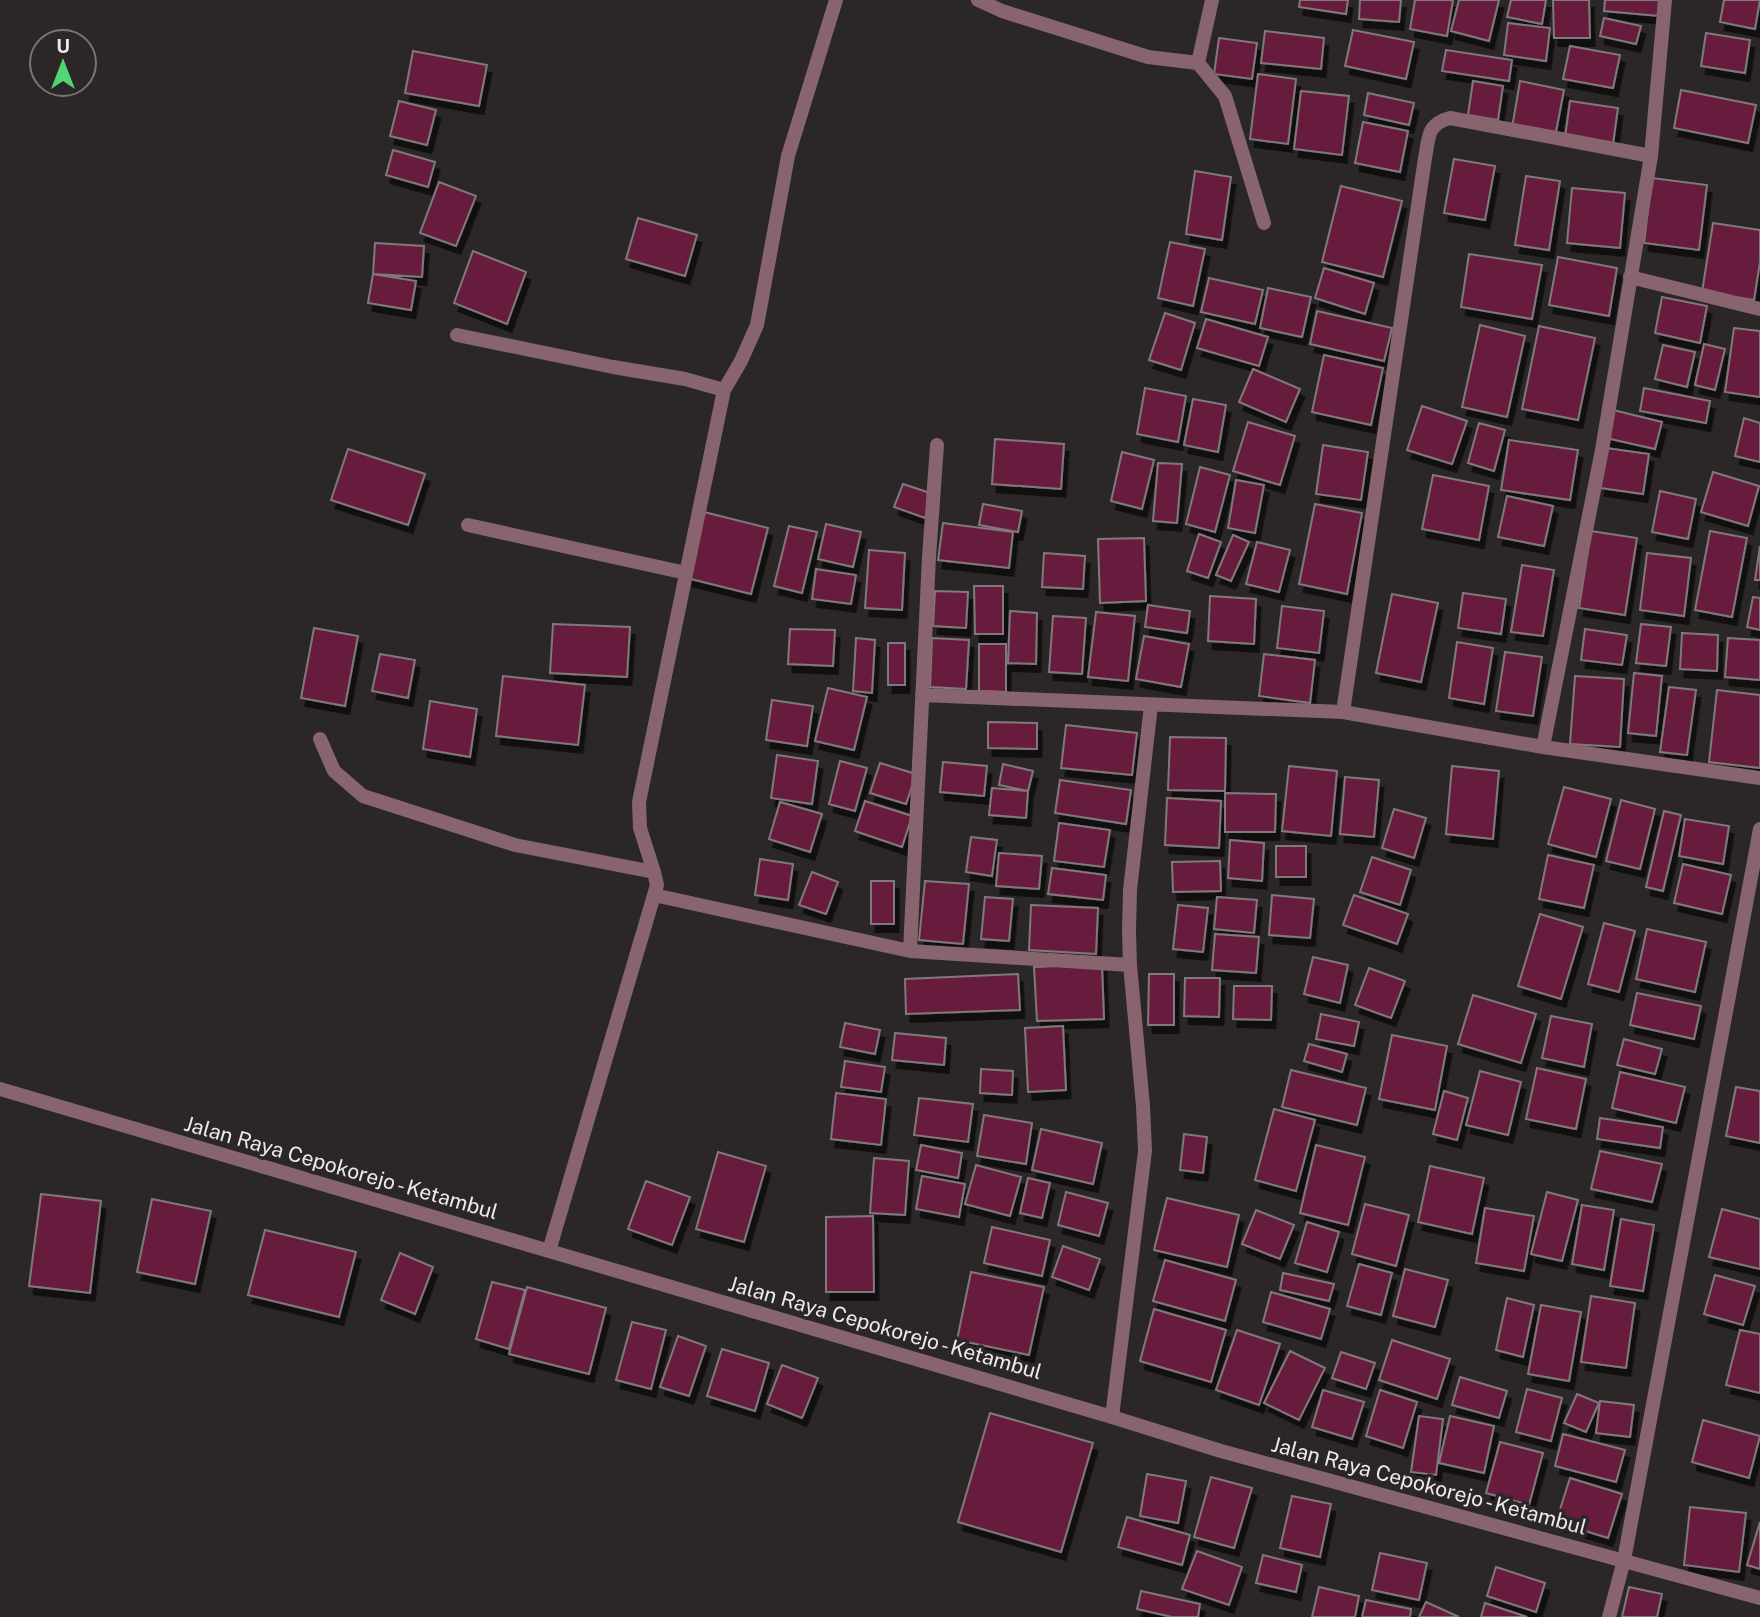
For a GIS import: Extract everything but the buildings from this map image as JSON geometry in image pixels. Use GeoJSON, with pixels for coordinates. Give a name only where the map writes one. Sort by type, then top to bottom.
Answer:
{"type":"FeatureCollection","features":[{"type":"Feature","properties":{"kind":"street"},"geometry":{"type":"LineString","coordinates":[[549,1251],[657,885],[640,828],[639,802],[724,390],[757,326],[788,156],[836,0]]}},
{"type":"Feature","properties":{"kind":"street"},"geometry":{"type":"LineString","coordinates":[[978,0],[1002,11],[1148,57],[1198,63],[1225,96],[1264,223]]}},
{"type":"Feature","properties":{"kind":"street"},"geometry":{"type":"LineString","coordinates":[[1198,63],[1212,0]]}},
{"type":"Feature","properties":{"kind":"street"},"geometry":{"type":"LineString","coordinates":[[1544,747],[1602,450],[1651,156],[1665,0]]}},
{"type":"Feature","properties":{"kind":"street"},"geometry":{"type":"LineString","coordinates":[[1343,712],[1423,171],[1429,135],[1433,127],[1439,121],[1450,118],[1651,156]]}},
{"type":"Feature","properties":{"kind":"street"},"geometry":{"type":"LineString","coordinates":[[1630,277],[1760,309]]}},
{"type":"Feature","properties":{"kind":"street"},"geometry":{"type":"LineString","coordinates":[[457,335],[685,379],[724,390]]}},
{"type":"Feature","properties":{"kind":"street"},"geometry":{"type":"LineString","coordinates":[[909,951],[937,445]]}},
{"type":"Feature","properties":{"kind":"street"},"geometry":{"type":"LineString","coordinates":[[468,525],[686,573]]}},
{"type":"Feature","properties":{"kind":"street"},"geometry":{"type":"LineString","coordinates":[[922,695],[1343,712],[1544,747],[1760,778]]}},
{"type":"Feature","properties":{"kind":"street"},"geometry":{"type":"LineString","coordinates":[[1112,1417],[1144,1151],[1129,931],[1130,890],[1151,705]]}},
{"type":"Feature","properties":{"kind":"street"},"geometry":{"type":"LineString","coordinates":[[320,739],[334,771],[363,796],[516,845],[654,872]]}},
{"type":"Feature","properties":{"kind":"street"},"geometry":{"type":"LineString","coordinates":[[1609,1617],[1624,1560],[1760,830]]}},
{"type":"Feature","properties":{"kind":"street"},"geometry":{"type":"LineString","coordinates":[[654,895],[909,951],[1130,965]]}},
{"type":"Feature","properties":{"kind":"street","name":"Jalan Raya Cepokorejo - Ketambul"},"geometry":{"type":"LineString","coordinates":[[0,1089],[1221,1451],[1760,1598]]}}]}
